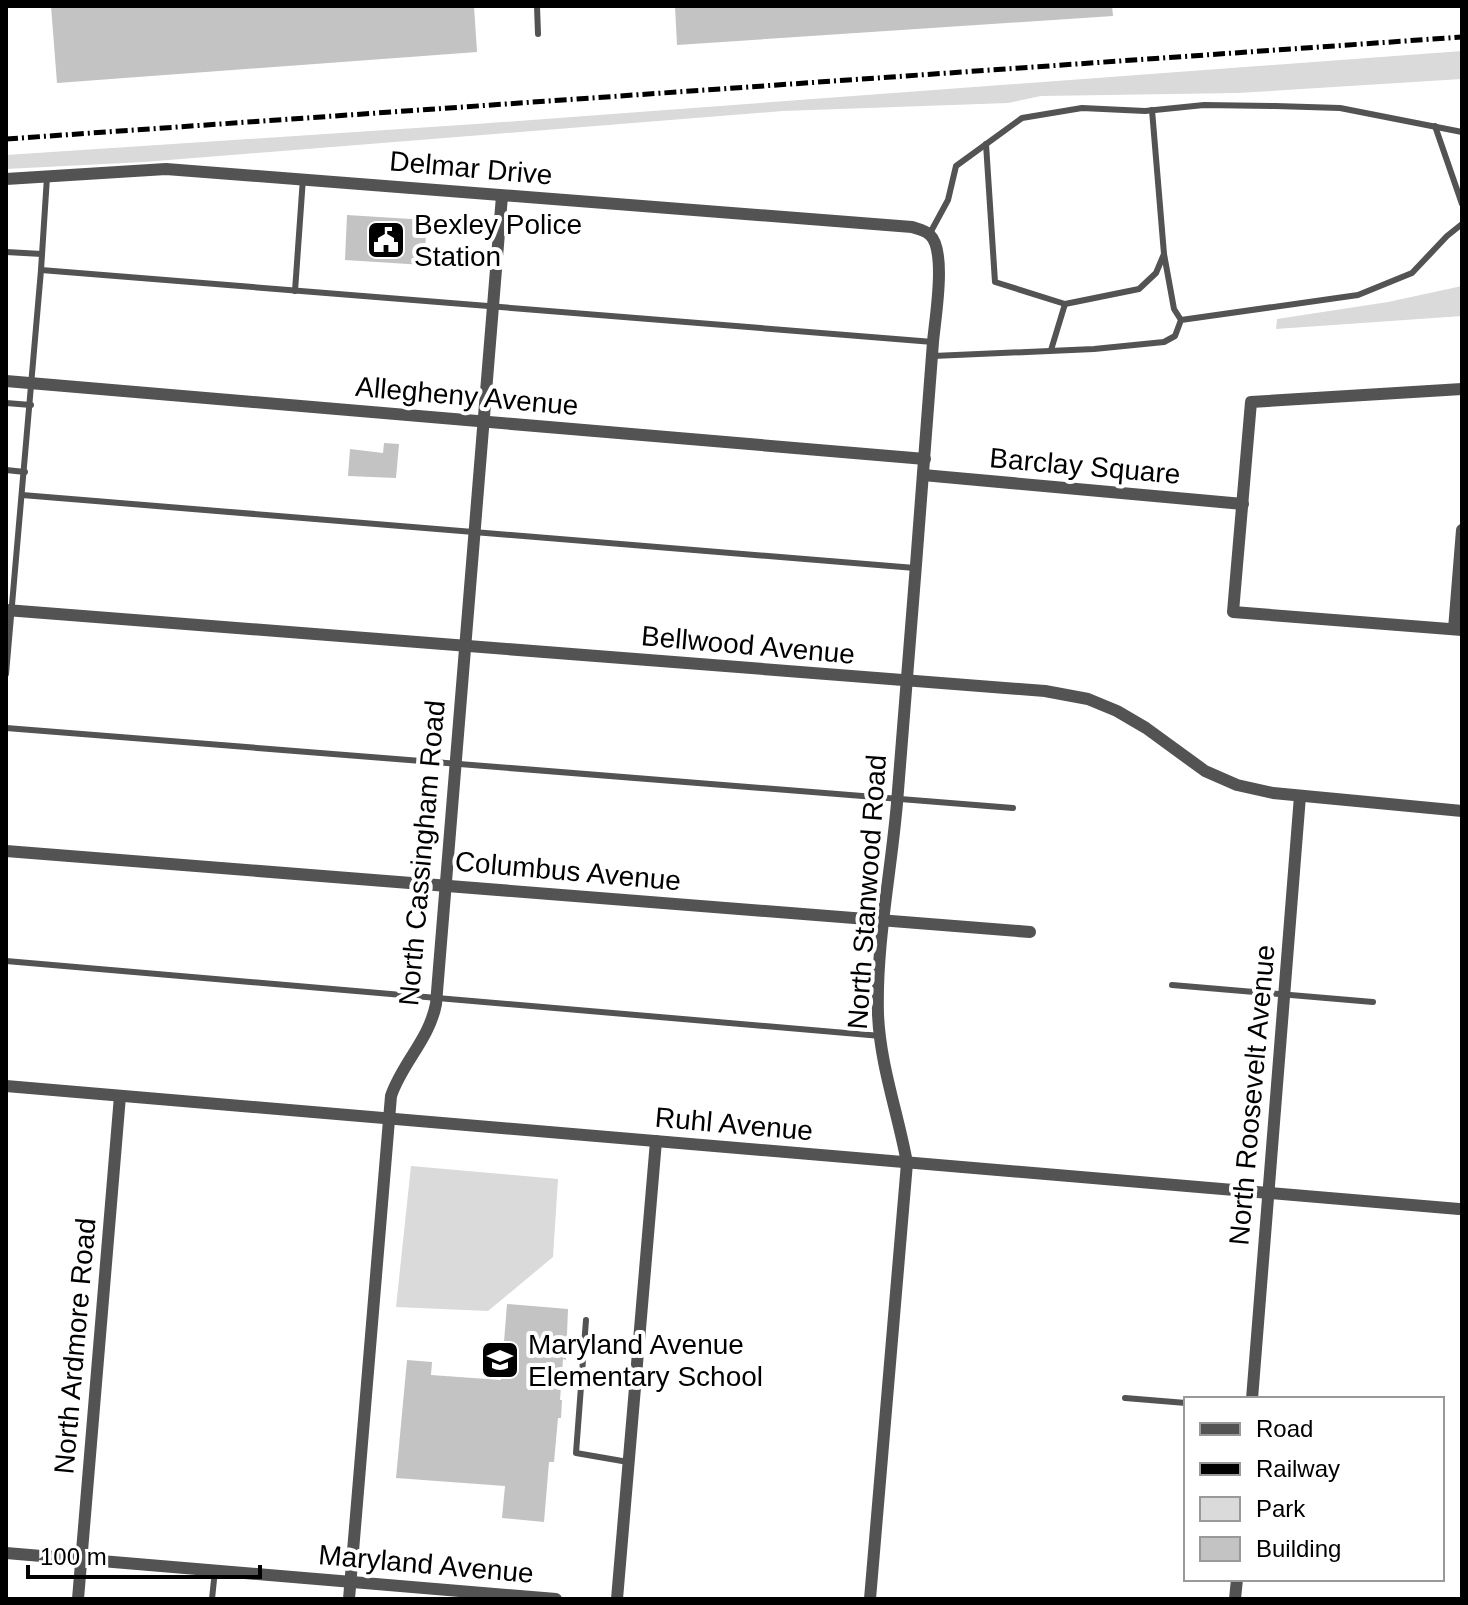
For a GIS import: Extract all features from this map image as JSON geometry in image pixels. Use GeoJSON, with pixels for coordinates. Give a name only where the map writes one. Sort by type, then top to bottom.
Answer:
{"type":"FeatureCollection","features":[{"type":"Feature","properties":{"kind":"street","name":"Delmar Drive"},"geometry":{"type":"LineString","coordinates":[[6,179],[166,169],[912,227],[929,235]]}},
{"type":"Feature","properties":{"kind":"street","name":"North Cassingham Road"},"geometry":{"type":"LineString","coordinates":[[349,1599],[388,1119],[396,1080],[419,1048],[428,1029],[436,998],[502,196]]}},
{"type":"Feature","properties":{"kind":"street","name":"North Stanwood Road"},"geometry":{"type":"LineString","coordinates":[[870,1599],[907,1163],[884,1065],[878,1014],[883,921],[897,798],[939,267],[937,250],[929,235]]}},
{"type":"Feature","properties":{"kind":"street","name":"Allegheny Avenue"},"geometry":{"type":"LineString","coordinates":[[6,381],[925,459]]}},
{"type":"Feature","properties":{"kind":"street"},"geometry":{"type":"LineString","coordinates":[[1462,389],[1251,402],[1233,612],[1458,630],[1462,530]]}},
{"type":"Feature","properties":{"kind":"street","name":"Barclay Square"},"geometry":{"type":"LineString","coordinates":[[923,475],[1243,504]]}},
{"type":"Feature","properties":{"kind":"street","name":"Bellwood Avenue"},"geometry":{"type":"LineString","coordinates":[[9,610],[1045,691],[1088,699],[1117,711],[1205,771],[1237,785],[1273,793],[1462,811]]}},
{"type":"Feature","properties":{"kind":"street","name":"North Roosevelt Avenue"},"geometry":{"type":"LineString","coordinates":[[1252,1397],[1300,796]]}},
{"type":"Feature","properties":{"kind":"street","name":"Columbus Avenue"},"geometry":{"type":"LineString","coordinates":[[6,851],[1030,932]]}},
{"type":"Feature","properties":{"kind":"street","name":"Ruhl Avenue"},"geometry":{"type":"LineString","coordinates":[[6,1086],[1460,1209]]}},
{"type":"Feature","properties":{"kind":"street","name":"North Ardmore Road"},"geometry":{"type":"LineString","coordinates":[[78,1599],[120,1096]]}},
{"type":"Feature","properties":{"kind":"street"},"geometry":{"type":"LineString","coordinates":[[617,1599],[656,1141]]}},
{"type":"Feature","properties":{"kind":"street","name":"Maryland Avenue"},"geometry":{"type":"LineString","coordinates":[[6,1553],[350,1581],[482,1596],[556,1599]]}},
{"type":"Feature","properties":{"kind":"lane"},"geometry":{"type":"LineString","coordinates":[[537,6],[538,34]]}},
{"type":"Feature","properties":{"kind":"lane"},"geometry":{"type":"LineString","coordinates":[[929,235],[948,200],[956,166],[1022,118],[1082,108],[1152,110],[1204,105],[1340,108],[1462,132]]}},
{"type":"Feature","properties":{"kind":"lane"},"geometry":{"type":"LineString","coordinates":[[1152,110],[1164,254],[1174,309],[1181,320]]}},
{"type":"Feature","properties":{"kind":"lane"},"geometry":{"type":"LineString","coordinates":[[1435,126],[1462,204]]}},
{"type":"Feature","properties":{"kind":"lane"},"geometry":{"type":"LineString","coordinates":[[986,144],[995,282],[1065,304],[1139,289],[1156,273],[1164,254]]}},
{"type":"Feature","properties":{"kind":"lane"},"geometry":{"type":"LineString","coordinates":[[6,674],[9,610],[33,384],[47,176]]}},
{"type":"Feature","properties":{"kind":"lane"},"geometry":{"type":"LineString","coordinates":[[295,291],[303,178]]}},
{"type":"Feature","properties":{"kind":"lane"},"geometry":{"type":"LineString","coordinates":[[1181,320],[1358,295],[1412,273],[1462,224]]}},
{"type":"Feature","properties":{"kind":"lane"},"geometry":{"type":"LineString","coordinates":[[6,252],[42,254]]}},
{"type":"Feature","properties":{"kind":"lane"},"geometry":{"type":"LineString","coordinates":[[41,270],[933,342]]}},
{"type":"Feature","properties":{"kind":"lane"},"geometry":{"type":"LineString","coordinates":[[1051,350],[1065,304]]}},
{"type":"Feature","properties":{"kind":"lane"},"geometry":{"type":"LineString","coordinates":[[932,356],[1164,342],[1175,336],[1181,320]]}},
{"type":"Feature","properties":{"kind":"lane"},"geometry":{"type":"LineString","coordinates":[[6,403],[31,405]]}},
{"type":"Feature","properties":{"kind":"lane"},"geometry":{"type":"LineString","coordinates":[[6,470],[25,472]]}},
{"type":"Feature","properties":{"kind":"lane"},"geometry":{"type":"LineString","coordinates":[[22,495],[915,568]]}},
{"type":"Feature","properties":{"kind":"lane"},"geometry":{"type":"LineString","coordinates":[[6,728],[1013,808]]}},
{"type":"Feature","properties":{"kind":"lane"},"geometry":{"type":"LineString","coordinates":[[6,961],[881,1036]]}},
{"type":"Feature","properties":{"kind":"lane"},"geometry":{"type":"LineString","coordinates":[[1172,985],[1373,1002]]}},
{"type":"Feature","properties":{"kind":"lane"},"geometry":{"type":"LineString","coordinates":[[586,1320],[576,1453],[628,1462]]}},
{"type":"Feature","properties":{"kind":"lane"},"geometry":{"type":"LineString","coordinates":[[1125,1398],[1184,1403]]}},
{"type":"Feature","properties":{"kind":"lane"},"geometry":{"type":"LineString","coordinates":[[212,1599],[215,1570]]}},
{"type":"Feature","properties":{"kind":"green space"},"geometry":{"type":"Polygon","coordinates":[[[1462,51],[1462,79],[1238,93],[1041,96],[1008,103],[783,111],[144,162],[6,169],[6,155],[476,124],[1462,51]]]}},
{"type":"Feature","properties":{"kind":"green space"},"geometry":{"type":"Polygon","coordinates":[[[1462,286],[1462,316],[1276,329],[1277,319],[1388,302],[1462,286]]]}},
{"type":"Feature","properties":{"kind":"green space"},"geometry":{"type":"Polygon","coordinates":[[[411,1166],[558,1179],[553,1257],[488,1311],[396,1307],[411,1166]]]}},
{"type":"Feature","properties":{"kind":"building"},"geometry":{"type":"Polygon","coordinates":[[[51,6],[474,6],[477,52],[57,83],[51,6]]]}},
{"type":"Feature","properties":{"kind":"building"},"geometry":{"type":"Polygon","coordinates":[[[675,6],[1112,6],[1113,16],[677,45],[675,6]]]}},
{"type":"Feature","properties":{"kind":"building","name":"Bexley Police Station"},"geometry":{"type":"Polygon","coordinates":[[[347,215],[427,220],[424,265],[345,260],[347,215]]]}},
{"type":"Feature","properties":{"kind":"building"},"geometry":{"type":"Polygon","coordinates":[[[384,443],[399,444],[396,478],[348,476],[350,449],[383,453],[384,443]]]}},
{"type":"Feature","properties":{"kind":"building"},"geometry":{"type":"Polygon","coordinates":[[[507,1304],[568,1309],[561,1418],[558,1418],[554,1462],[549,1462],[544,1522],[502,1518],[505,1486],[396,1478],[407,1360],[432,1362],[431,1375],[501,1380],[507,1304]]]}},
{"type":"Feature","properties":{"kind":"railway"},"geometry":{"type":"LineString","coordinates":[[6,139],[1462,37]]}},
{"type":"Feature","properties":{"kind":"place","name":"Bexley Police Station"},"geometry":{"type":"Point","coordinates":[386,240]}},
{"type":"Feature","properties":{"kind":"place","name":"Maryland Avenue Elementary School"},"geometry":{"type":"Point","coordinates":[500,1360]}}]}
